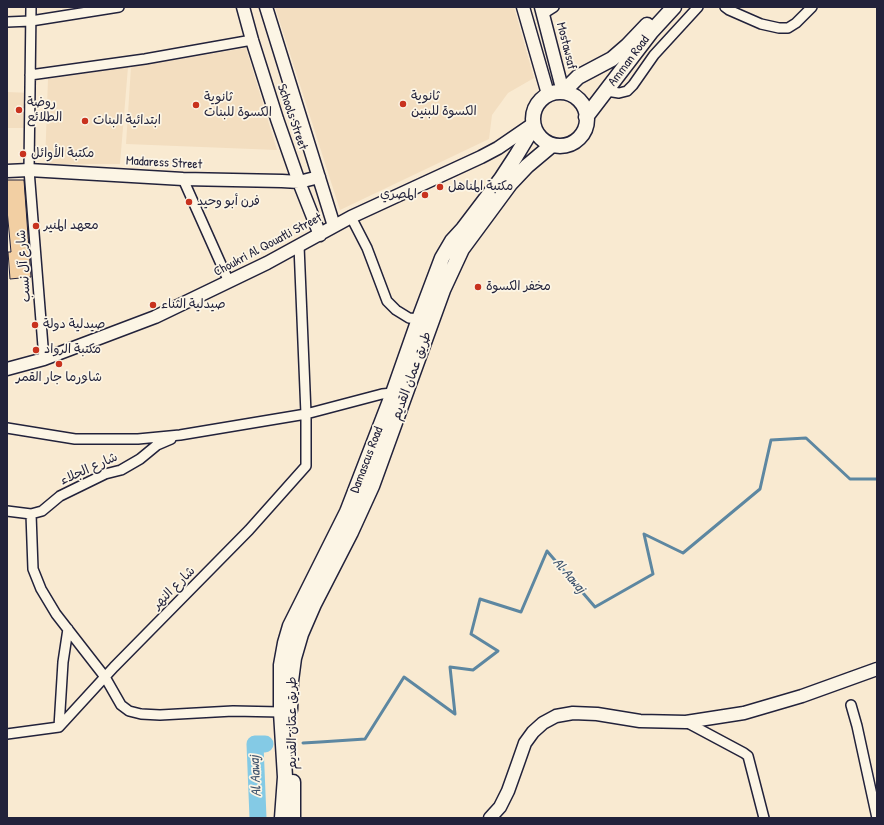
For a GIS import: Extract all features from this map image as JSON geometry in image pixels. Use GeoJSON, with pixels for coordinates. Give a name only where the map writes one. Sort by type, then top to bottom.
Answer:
{"type":"FeatureCollection","features":[{"type":"Feature","properties":{"kind":"main road","name":"Amman Road"},"geometry":{"type":"LineString","coordinates":[[563,92],[578,77],[612,59],[627,46],[664,7]]}},
{"type":"Feature","properties":{"kind":"main road","name":"Amman Road"},"geometry":{"type":"LineString","coordinates":[[586,118],[650,32],[674,7]]}},
{"type":"Feature","properties":{"kind":"main road"},"geometry":{"type":"LineString","coordinates":[[563,92],[572,95],[579,100],[584,108],[586,126],[582,134],[576,140],[569,144],[560,146],[544,140],[538,134],[533,125],[533,115],[536,106],[541,99],[548,94],[563,92]]}},
{"type":"Feature","properties":{"kind":"main road","name":"Damascus Road"},"geometry":{"type":"LineString","coordinates":[[282,818],[285,777],[281,712],[281,665],[290,626],[347,512],[393,393],[442,258],[452,241],[463,229],[501,178],[516,156],[533,125]]}},
{"type":"Feature","properties":{"kind":"main road","name":"طريق عمان القديم"},"geometry":{"type":"LineString","coordinates":[[293,818],[290,705],[291,681],[294,658],[301,634],[314,604],[351,532],[372,486],[444,290],[462,249],[510,184],[527,166],[552,144]]}},
{"type":"Feature","properties":{"kind":"street","name":"شارع آل نسب"},"geometry":{"type":"LineString","coordinates":[[31,7],[29,170],[44,359]]}},
{"type":"Feature","properties":{"kind":"street"},"geometry":{"type":"LineString","coordinates":[[7,22],[30,21],[118,7]]}},
{"type":"Feature","properties":{"kind":"street","name":"Schools Street"},"geometry":{"type":"LineString","coordinates":[[243,7],[277,119],[299,182],[320,234]]}},
{"type":"Feature","properties":{"kind":"street","name":"Schools Street"},"geometry":{"type":"LineString","coordinates":[[266,7],[334,226]]}},
{"type":"Feature","properties":{"kind":"street"},"geometry":{"type":"LineString","coordinates":[[523,7],[548,94]]}},
{"type":"Feature","properties":{"kind":"street"},"geometry":{"type":"LineString","coordinates":[[542,11],[554,7]]}},
{"type":"Feature","properties":{"kind":"street"},"geometry":{"type":"LineString","coordinates":[[607,91],[619,93],[627,91],[633,85],[650,60],[698,7]]}},
{"type":"Feature","properties":{"kind":"street"},"geometry":{"type":"LineString","coordinates":[[725,7],[761,24],[779,28],[788,28],[796,23],[812,7]]}},
{"type":"Feature","properties":{"kind":"street","name":"Mostawsaf"},"geometry":{"type":"LineString","coordinates":[[542,11],[563,92]]}},
{"type":"Feature","properties":{"kind":"street"},"geometry":{"type":"LineString","coordinates":[[30,75],[144,59],[252,40]]}},
{"type":"Feature","properties":{"kind":"street"},"geometry":{"type":"LineString","coordinates":[[639,48],[650,60]]}},
{"type":"Feature","properties":{"kind":"street","name":"Choukri Al Qouatli Street"},"geometry":{"type":"LineString","coordinates":[[7,369],[44,359],[155,317],[229,282],[351,217],[481,157],[498,148],[533,125]]}},
{"type":"Feature","properties":{"kind":"street","name":"Madaress Street"},"geometry":{"type":"LineString","coordinates":[[7,170],[183,179],[299,182],[319,177]]}},
{"type":"Feature","properties":{"kind":"street"},"geometry":{"type":"LineString","coordinates":[[183,179],[229,282]]}},
{"type":"Feature","properties":{"kind":"street"},"geometry":{"type":"LineString","coordinates":[[351,217],[367,248],[387,301],[396,310],[409,318],[419,319]]}},
{"type":"Feature","properties":{"kind":"street","name":"شارع النهر"},"geometry":{"type":"LineString","coordinates":[[59,727],[105,677],[249,530],[306,466],[306,414],[299,246]]}},
{"type":"Feature","properties":{"kind":"street"},"geometry":{"type":"LineString","coordinates":[[7,428],[75,439],[138,439],[180,435],[306,414],[382,394],[393,393]]}},
{"type":"Feature","properties":{"kind":"street","name":"شارع الجلاء"},"geometry":{"type":"LineString","coordinates":[[31,514],[42,511],[60,496],[105,474],[121,470],[140,459],[157,445],[180,435]]}},
{"type":"Feature","properties":{"kind":"street"},"geometry":{"type":"LineString","coordinates":[[7,511],[31,514],[33,569],[41,589],[56,614],[105,677],[121,705],[128,711],[141,714],[160,715],[232,711],[281,712]]}},
{"type":"Feature","properties":{"kind":"street"},"geometry":{"type":"LineString","coordinates":[[7,734],[59,727],[63,662],[68,629]]}},
{"type":"Feature","properties":{"kind":"street"},"geometry":{"type":"LineString","coordinates":[[490,818],[500,807],[508,791],[525,744],[533,732],[543,723],[556,716],[573,713],[597,714],[640,722],[686,722],[744,713],[802,696],[877,669]]}},
{"type":"Feature","properties":{"kind":"street"},"geometry":{"type":"LineString","coordinates":[[851,705],[877,818]]}},
{"type":"Feature","properties":{"kind":"street"},"geometry":{"type":"LineString","coordinates":[[686,722],[748,756],[764,818]]}},
{"type":"Feature","properties":{"kind":"shaded area","name":"ثانوية الكسوة للبنين"},"geometry":{"type":"Polygon","coordinates":[[[275,7],[514,7],[534,78],[508,93],[492,115],[489,139],[340,210],[275,7]]]}},
{"type":"Feature","properties":{"kind":"shaded area","name":"ثانوية الكسوة للبنات"},"geometry":{"type":"Polygon","coordinates":[[[246,48],[277,150],[126,144],[131,67],[246,48]]]}},
{"type":"Feature","properties":{"kind":"shaded area","name":"ابتدائية البنات"},"geometry":{"type":"Polygon","coordinates":[[[128,67],[120,164],[45,164],[48,79],[128,67]]]}},
{"type":"Feature","properties":{"kind":"shaded area","name":"روضة الطلائع"},"geometry":{"type":"Polygon","coordinates":[[[7,92],[31,93],[30,128],[7,128],[7,92]]]}},
{"type":"Feature","properties":{"kind":"building"},"geometry":{"type":"Polygon","coordinates":[[[7,180],[24,180],[31,277],[10,279],[8,252],[11,252],[7,210],[7,180]]]}},
{"type":"Feature","properties":{"kind":"waterway","name":"Al Aawaj"},"geometry":{"type":"LineString","coordinates":[[303,743],[365,739],[404,677],[455,714],[450,667],[473,670],[498,651],[471,634],[480,599],[521,612],[547,551],[595,607],[653,574],[644,534],[683,553],[760,489],[771,440],[806,438],[850,479],[877,479]]}},
{"type":"Feature","properties":{"kind":"waterway","name":"Al Aawaj"},"geometry":{"type":"LineString","coordinates":[[258,818],[255,744],[265,744]]}},
{"type":"Feature","properties":{"kind":"place","name":"ثانوية الكسوة للبنين"},"geometry":{"type":"Point","coordinates":[403,104]}},
{"type":"Feature","properties":{"kind":"place","name":"ثانوية الكسوة للبنات"},"geometry":{"type":"Point","coordinates":[196,105]}},
{"type":"Feature","properties":{"kind":"place","name":"روضة الطلائع"},"geometry":{"type":"Point","coordinates":[19,110]}},
{"type":"Feature","properties":{"kind":"place","name":"ابتدائية البنات"},"geometry":{"type":"Point","coordinates":[85,121]}},
{"type":"Feature","properties":{"kind":"place","name":"مكتبة الأوائل"},"geometry":{"type":"Point","coordinates":[23,154]}},
{"type":"Feature","properties":{"kind":"place","name":"مكتبة المناهل"},"geometry":{"type":"Point","coordinates":[440,187]}},
{"type":"Feature","properties":{"kind":"place","name":"المصري"},"geometry":{"type":"Point","coordinates":[425,195]}},
{"type":"Feature","properties":{"kind":"place","name":"فرن أبو وحيد"},"geometry":{"type":"Point","coordinates":[189,202]}},
{"type":"Feature","properties":{"kind":"place","name":"معهد المنير"},"geometry":{"type":"Point","coordinates":[36,226]}},
{"type":"Feature","properties":{"kind":"place","name":"مخفر الكسوة"},"geometry":{"type":"Point","coordinates":[478,287]}},
{"type":"Feature","properties":{"kind":"place","name":"صيدلية الثناء"},"geometry":{"type":"Point","coordinates":[153,305]}},
{"type":"Feature","properties":{"kind":"place","name":"صيدلية دولة"},"geometry":{"type":"Point","coordinates":[35,325]}},
{"type":"Feature","properties":{"kind":"place","name":"مكتبة الرواد"},"geometry":{"type":"Point","coordinates":[36,350]}},
{"type":"Feature","properties":{"kind":"place","name":"شاورما جار القمر"},"geometry":{"type":"Point","coordinates":[59,364]}}]}
